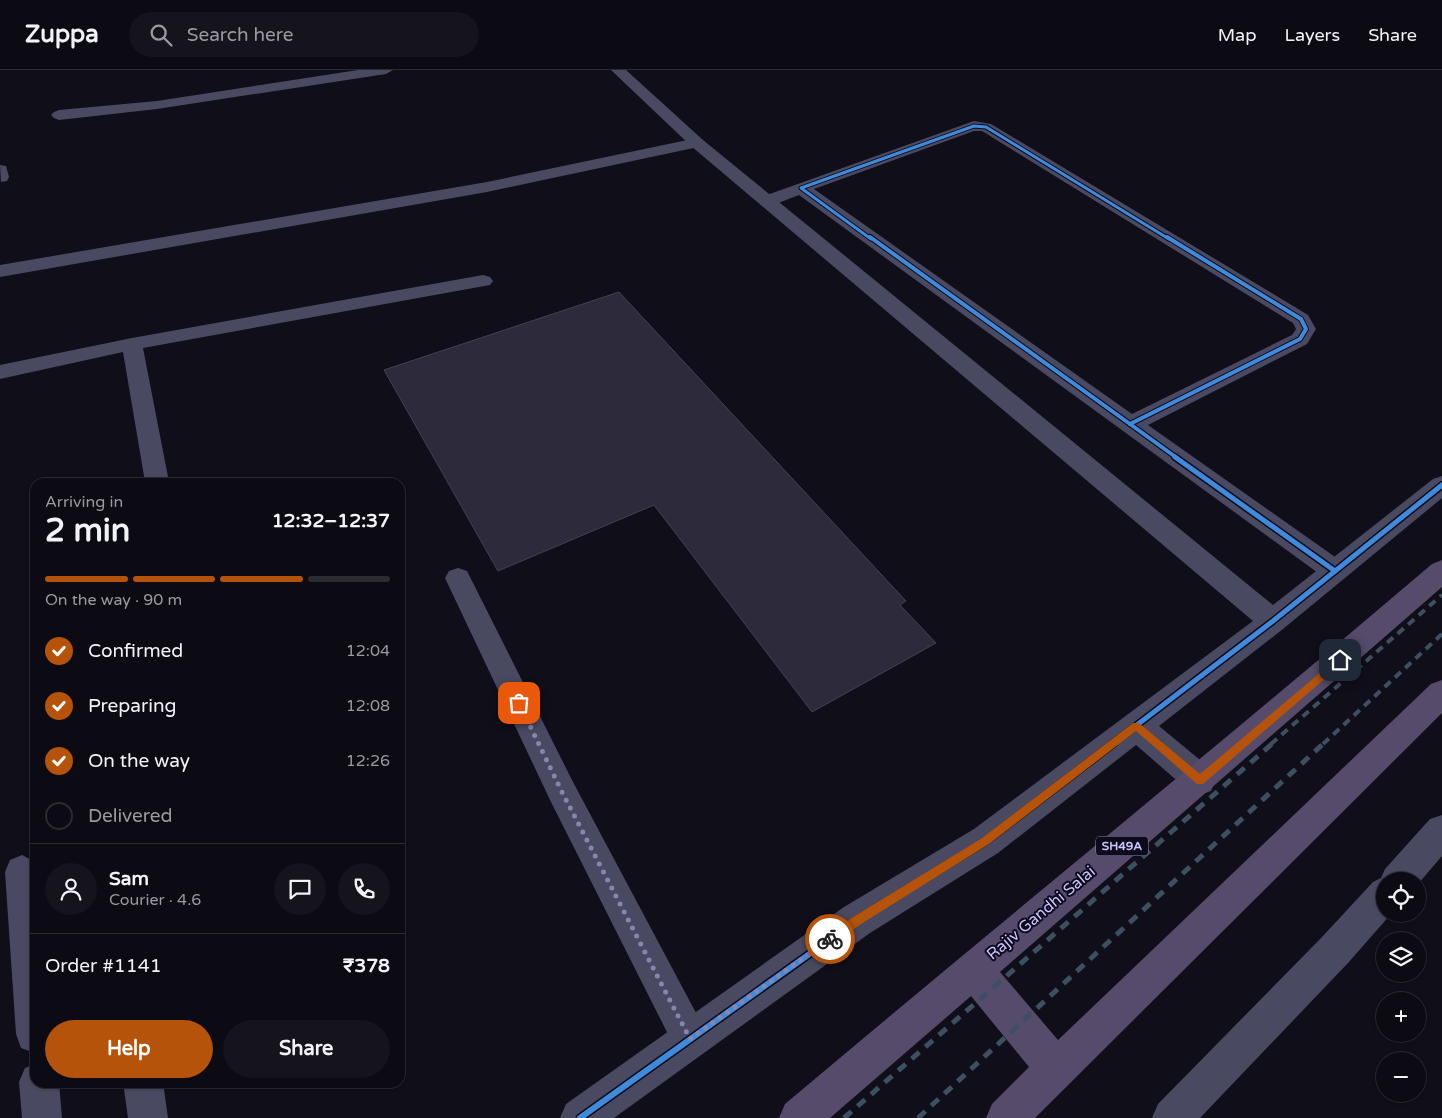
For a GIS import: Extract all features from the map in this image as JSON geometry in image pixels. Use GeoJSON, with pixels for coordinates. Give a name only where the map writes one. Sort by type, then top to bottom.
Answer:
{"type":"FeatureCollection","features":[{"type":"Feature","properties":{"kind":"main road","name":"Rajiv Gandhi Salai"},"geometry":{"type":"LineString","coordinates":[[800,1118],[973,969],[1200,780],[1442,571]]}},
{"type":"Feature","properties":{"kind":"main road"},"geometry":{"type":"LineString","coordinates":[[1006,1118],[1442,693]]}},
{"type":"Feature","properties":{"kind":"main road"},"geometry":{"type":"LineString","coordinates":[[973,969],[1056,1069]]}},
{"type":"Feature","properties":{"kind":"street"},"geometry":{"type":"LineString","coordinates":[[58,115],[157,105],[386,70]]}},
{"type":"Feature","properties":{"kind":"street"},"geometry":{"type":"LineString","coordinates":[[618,70],[697,143],[767,202],[1273,621]]}},
{"type":"Feature","properties":{"kind":"street"},"geometry":{"type":"LineString","coordinates":[[767,202],[963,129],[974,126],[986,128],[1301,319],[1306,329],[1300,339],[1130,424]]}},
{"type":"Feature","properties":{"kind":"street"},"geometry":{"type":"LineString","coordinates":[[0,271],[487,187],[697,143]]}},
{"type":"Feature","properties":{"kind":"street"},"geometry":{"type":"LineString","coordinates":[[801,188],[1334,571]]}},
{"type":"Feature","properties":{"kind":"street"},"geometry":{"type":"LineString","coordinates":[[0,372],[132,344],[484,281]]}},
{"type":"Feature","properties":{"kind":"street"},"geometry":{"type":"LineString","coordinates":[[132,344],[156,478]]}},
{"type":"Feature","properties":{"kind":"street"},"geometry":{"type":"LineString","coordinates":[[580,1118],[857,920],[986,841],[1273,621],[1442,484]]}},
{"type":"Feature","properties":{"kind":"street"},"geometry":{"type":"LineString","coordinates":[[1136,726],[1200,780]]}},
{"type":"Feature","properties":{"kind":"street"},"geometry":{"type":"LineString","coordinates":[[1405,872],[1442,831]]}},
{"type":"Feature","properties":{"kind":"street"},"geometry":{"type":"LineString","coordinates":[[22,872],[30,972]]}},
{"type":"Feature","properties":{"kind":"street"},"geometry":{"type":"LineString","coordinates":[[1172,1118],[1335,950],[1376,904]]}},
{"type":"Feature","properties":{"kind":"street"},"geometry":{"type":"LineString","coordinates":[[40,1088],[42,1118]]}},
{"type":"Feature","properties":{"kind":"street"},"geometry":{"type":"LineString","coordinates":[[144,1088],[148,1118]]}},
{"type":"Feature","properties":{"kind":"lane"},"geometry":{"type":"LineString","coordinates":[[458,578],[562,792],[690,1039]]}},
{"type":"Feature","properties":{"kind":"building"},"geometry":{"type":"Polygon","coordinates":[[[619,292],[906,601],[900,605],[936,643],[812,712],[654,505],[498,571],[384,370],[619,292]]]}},
{"type":"Feature","properties":{"kind":"railway"},"geometry":{"type":"LineString","coordinates":[[1271,744],[1442,595]]}},
{"type":"Feature","properties":{"kind":"railway"},"geometry":{"type":"LineString","coordinates":[[1323,744],[1442,634]]}},
{"type":"Feature","properties":{"kind":"railway"},"geometry":{"type":"LineString","coordinates":[[844,1118],[1273,743]]}},
{"type":"Feature","properties":{"kind":"railway"},"geometry":{"type":"LineString","coordinates":[[918,1118],[1324,743]]}},
{"type":"Feature","properties":{"kind":"cycle path"},"geometry":{"type":"LineString","coordinates":[[1130,424],[1300,339],[1306,329],[1301,319],[986,127],[974,126],[963,129],[801,188],[1335,571]]}},
{"type":"Feature","properties":{"kind":"cycle path"},"geometry":{"type":"LineString","coordinates":[[580,1118],[857,920],[986,841],[1273,621],[1442,485]]}},
{"type":"Feature","properties":{"kind":"way so far"},"geometry":{"type":"LineString","coordinates":[[519,703],[562,792],[690,1039],[830,939]]}},
{"type":"Feature","properties":{"kind":"route"},"geometry":{"type":"LineString","coordinates":[[830,939],[857,920],[986,841],[1136,726],[1200,780],[1340,660]]}}]}
